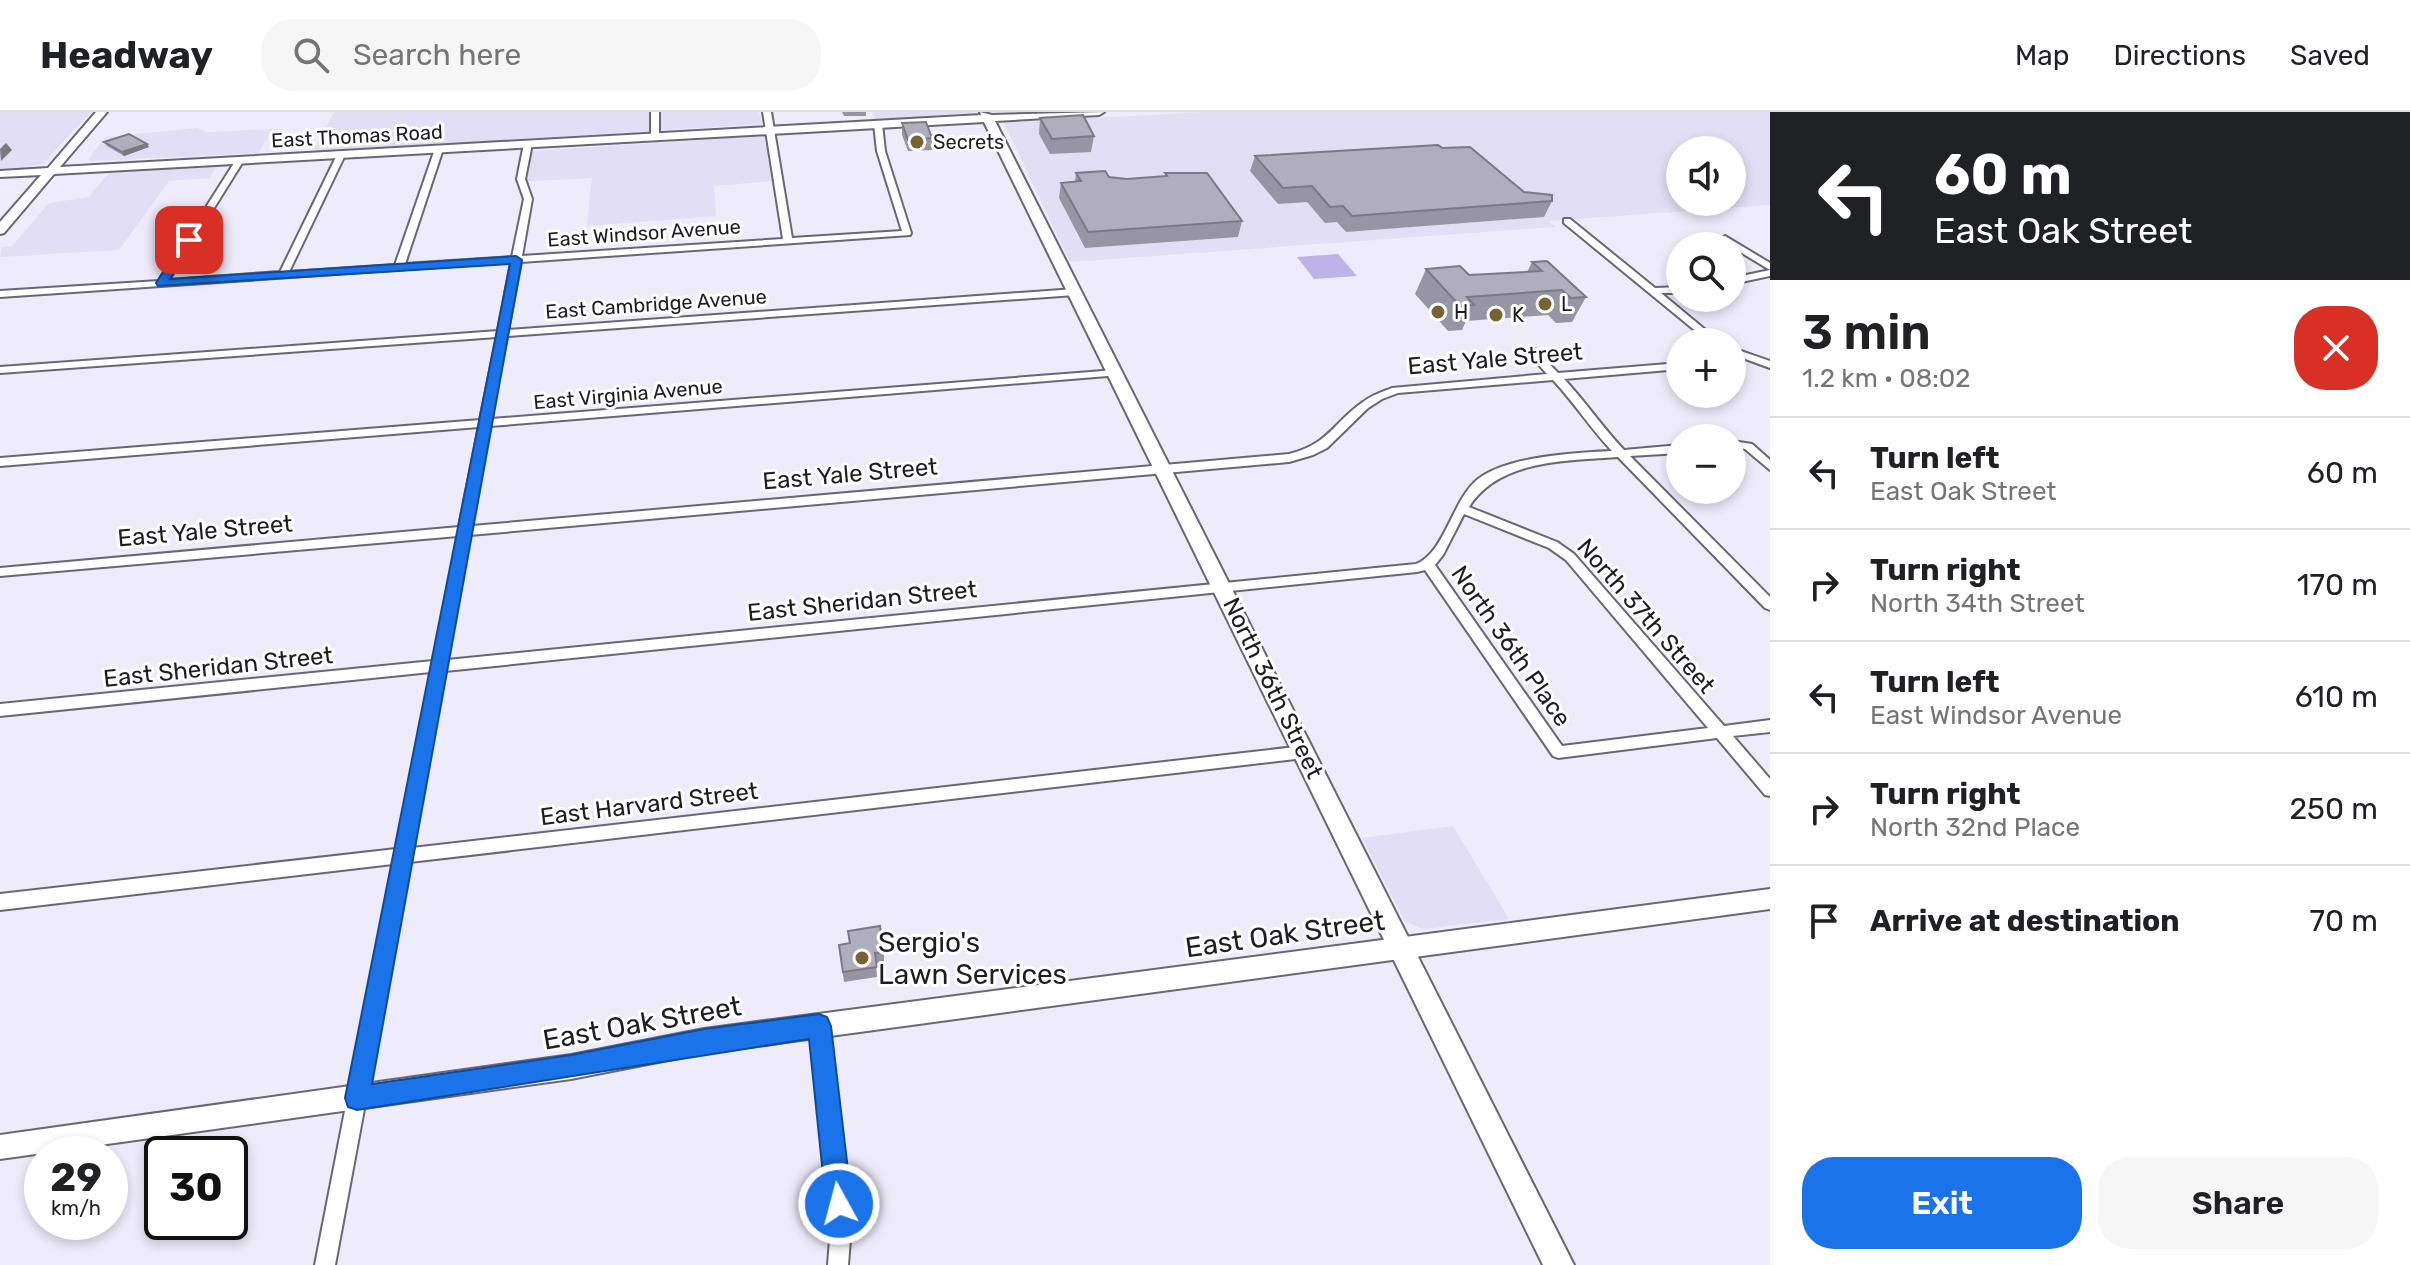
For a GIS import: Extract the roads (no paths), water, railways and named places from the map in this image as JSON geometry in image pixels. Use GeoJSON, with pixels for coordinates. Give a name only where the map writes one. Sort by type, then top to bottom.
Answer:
{"type":"FeatureCollection","features":[{"type":"Feature","properties":{"kind":"main road"},"geometry":{"type":"LineString","coordinates":[[0,230],[102,112]]}},
{"type":"Feature","properties":{"kind":"main road","name":"East Thomas Road"},"geometry":{"type":"LineString","coordinates":[[0,174],[770,131],[987,115],[1099,112]]}},
{"type":"Feature","properties":{"kind":"main road","name":"North 36th Street"},"geometry":{"type":"LineString","coordinates":[[987,115],[1559,1265]]}},
{"type":"Feature","properties":{"kind":"street"},"geometry":{"type":"LineString","coordinates":[[655,112],[655,137]]}},
{"type":"Feature","properties":{"kind":"street"},"geometry":{"type":"LineString","coordinates":[[767,112],[788,242]]}},
{"type":"Feature","properties":{"kind":"street","name":"East Windsor Avenue"},"geometry":{"type":"LineString","coordinates":[[0,294],[907,233],[881,151],[878,124]]}},
{"type":"Feature","properties":{"kind":"street"},"geometry":{"type":"LineString","coordinates":[[325,1265],[529,195],[521,179],[528,144]]}},
{"type":"Feature","properties":{"kind":"street"},"geometry":{"type":"LineString","coordinates":[[399,267],[439,149]]}},
{"type":"Feature","properties":{"kind":"street"},"geometry":{"type":"LineString","coordinates":[[283,275],[341,155]]}},
{"type":"Feature","properties":{"kind":"street"},"geometry":{"type":"LineString","coordinates":[[162,283],[240,160]]}},
{"type":"Feature","properties":{"kind":"street"},"geometry":{"type":"LineString","coordinates":[[1567,221],[1697,328]]}},
{"type":"Feature","properties":{"kind":"street"},"geometry":{"type":"LineString","coordinates":[[1746,253],[1770,270]]}},
{"type":"Feature","properties":{"kind":"street"},"geometry":{"type":"LineString","coordinates":[[1746,277],[1770,270]]}},
{"type":"Feature","properties":{"kind":"street"},"geometry":{"type":"LineString","coordinates":[[1650,291],[1666,290]]}},
{"type":"Feature","properties":{"kind":"street","name":"East Cambridge Avenue"},"geometry":{"type":"LineString","coordinates":[[0,370],[1075,292]]}},
{"type":"Feature","properties":{"kind":"street"},"geometry":{"type":"LineString","coordinates":[[1531,351],[1622,455],[1770,605]]}},
{"type":"Feature","properties":{"kind":"street"},"geometry":{"type":"LineString","coordinates":[[1746,356],[1770,365]]}},
{"type":"Feature","properties":{"kind":"street"},"geometry":{"type":"LineString","coordinates":[[1746,360],[1770,357]]}},
{"type":"Feature","properties":{"kind":"street","name":"East Yale Street"},"geometry":{"type":"LineString","coordinates":[[0,572],[1305,455],[1329,444],[1361,405],[1396,390],[1666,367]]}},
{"type":"Feature","properties":{"kind":"street","name":"East Virginia Avenue"},"geometry":{"type":"LineString","coordinates":[[0,462],[1116,373]]}},
{"type":"Feature","properties":{"kind":"street"},"geometry":{"type":"LineString","coordinates":[[1746,446],[1770,466]]}},
{"type":"Feature","properties":{"kind":"street"},"geometry":{"type":"LineString","coordinates":[[1428,564],[1478,485],[1502,471],[1539,463],[1666,450]]}},
{"type":"Feature","properties":{"kind":"street","name":"North 37th Street"},"geometry":{"type":"LineString","coordinates":[[1463,509],[1553,545],[1570,557],[1717,732],[1770,790]]}},
{"type":"Feature","properties":{"kind":"street","name":"East Sheridan Street"},"geometry":{"type":"LineString","coordinates":[[0,710],[1223,588],[1428,564]]}},
{"type":"Feature","properties":{"kind":"street","name":"North 36th Place"},"geometry":{"type":"LineString","coordinates":[[1428,564],[1558,752],[1717,732]]}},
{"type":"Feature","properties":{"kind":"street"},"geometry":{"type":"LineString","coordinates":[[1717,732],[1770,726]]}},
{"type":"Feature","properties":{"kind":"street","name":"East Harvard Street"},"geometry":{"type":"LineString","coordinates":[[0,902],[1304,752]]}},
{"type":"Feature","properties":{"kind":"street","name":"East Oak Street"},"geometry":{"type":"LineString","coordinates":[[0,1147],[571,1067],[704,1041],[1770,899]]}},
{"type":"Feature","properties":{"kind":"street"},"geometry":{"type":"LineString","coordinates":[[819,1026],[841,1226],[838,1265]]}},
{"type":"Feature","properties":{"kind":"place","name":"Secrets"},"geometry":{"type":"Point","coordinates":[917,142]}},
{"type":"Feature","properties":{"kind":"place","name":"L"},"geometry":{"type":"Point","coordinates":[1545,304]}},
{"type":"Feature","properties":{"kind":"place","name":"H"},"geometry":{"type":"Point","coordinates":[1438,312]}},
{"type":"Feature","properties":{"kind":"place","name":"K"},"geometry":{"type":"Point","coordinates":[1496,315]}},
{"type":"Feature","properties":{"kind":"place","name":"Sergio's Lawn Services"},"geometry":{"type":"Point","coordinates":[862,958]}}]}
